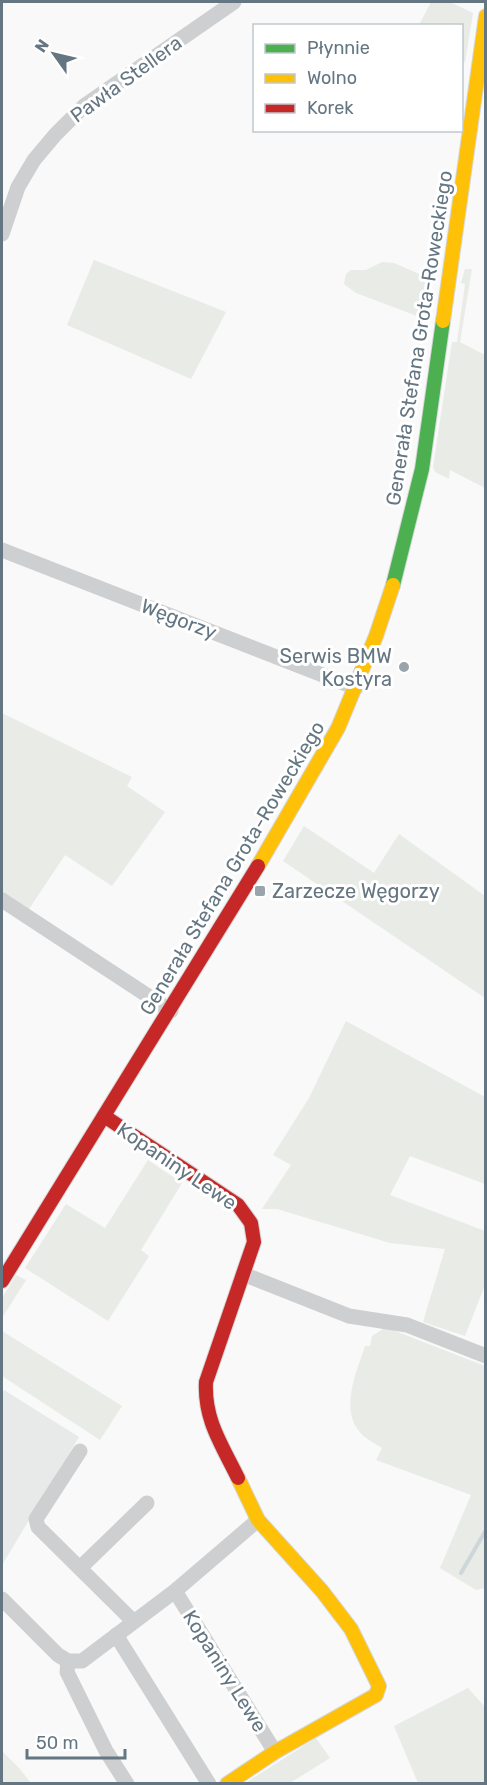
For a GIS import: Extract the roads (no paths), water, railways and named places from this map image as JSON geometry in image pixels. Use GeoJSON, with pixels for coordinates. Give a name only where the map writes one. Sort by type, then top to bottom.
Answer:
{"type":"FeatureCollection","features":[{"type":"Feature","properties":{"kind":"street","name":"Pawła Stellera"},"geometry":{"type":"LineString","coordinates":[[2,234],[18,187],[34,160],[55,135],[84,106],[234,2]]}},
{"type":"Feature","properties":{"kind":"street","name":"Generała Stefana Grota-Roweckiego"},"geometry":{"type":"LineString","coordinates":[[2,1281],[171,1011],[308,783],[356,688],[395,579],[422,469],[485,23]]}},
{"type":"Feature","properties":{"kind":"street","name":"Węgorzy"},"geometry":{"type":"LineString","coordinates":[[2,550],[356,688]]}},
{"type":"Feature","properties":{"kind":"street"},"geometry":{"type":"LineString","coordinates":[[2,900],[171,1011]]}},
{"type":"Feature","properties":{"kind":"street","name":"Kopaniny Lewe"},"geometry":{"type":"LineString","coordinates":[[104,1116],[244,1212],[251,1225],[254,1242],[214,1353],[206,1382],[205,1404],[214,1433],[258,1521],[322,1591],[351,1629],[379,1686],[376,1695],[275,1752],[227,1784]]}},
{"type":"Feature","properties":{"kind":"street"},"geometry":{"type":"LineString","coordinates":[[243,1275],[349,1316],[407,1325],[486,1356]]}},
{"type":"Feature","properties":{"kind":"street"},"geometry":{"type":"LineString","coordinates":[[80,1451],[36,1519],[38,1527],[133,1621]]}},
{"type":"Feature","properties":{"kind":"street"},"geometry":{"type":"LineString","coordinates":[[80,1568],[147,1503]]}},
{"type":"Feature","properties":{"kind":"street","name":"Kopaniny Lewe"},"geometry":{"type":"LineString","coordinates":[[68,1661],[82,1661],[175,1591],[258,1521]]}},
{"type":"Feature","properties":{"kind":"street","name":"Kopaniny Lewe"},"geometry":{"type":"LineString","coordinates":[[175,1591],[275,1752]]}},
{"type":"Feature","properties":{"kind":"street"},"geometry":{"type":"LineString","coordinates":[[2,1599],[58,1655],[68,1661],[67,1672],[106,1751],[127,1784]]}},
{"type":"Feature","properties":{"kind":"street"},"geometry":{"type":"LineString","coordinates":[[116,1635],[209,1784]]}},
{"type":"Feature","properties":{"kind":"waterway"},"geometry":{"type":"LineString","coordinates":[[461,1573],[486,1530]]}},
{"type":"Feature","properties":{"kind":"place","name":"Serwis BMW Kostyra"},"geometry":{"type":"Point","coordinates":[404,667]}},
{"type":"Feature","properties":{"kind":"place","name":"Zarzecze Węgorzy"},"geometry":{"type":"Point","coordinates":[260,891]}}]}
